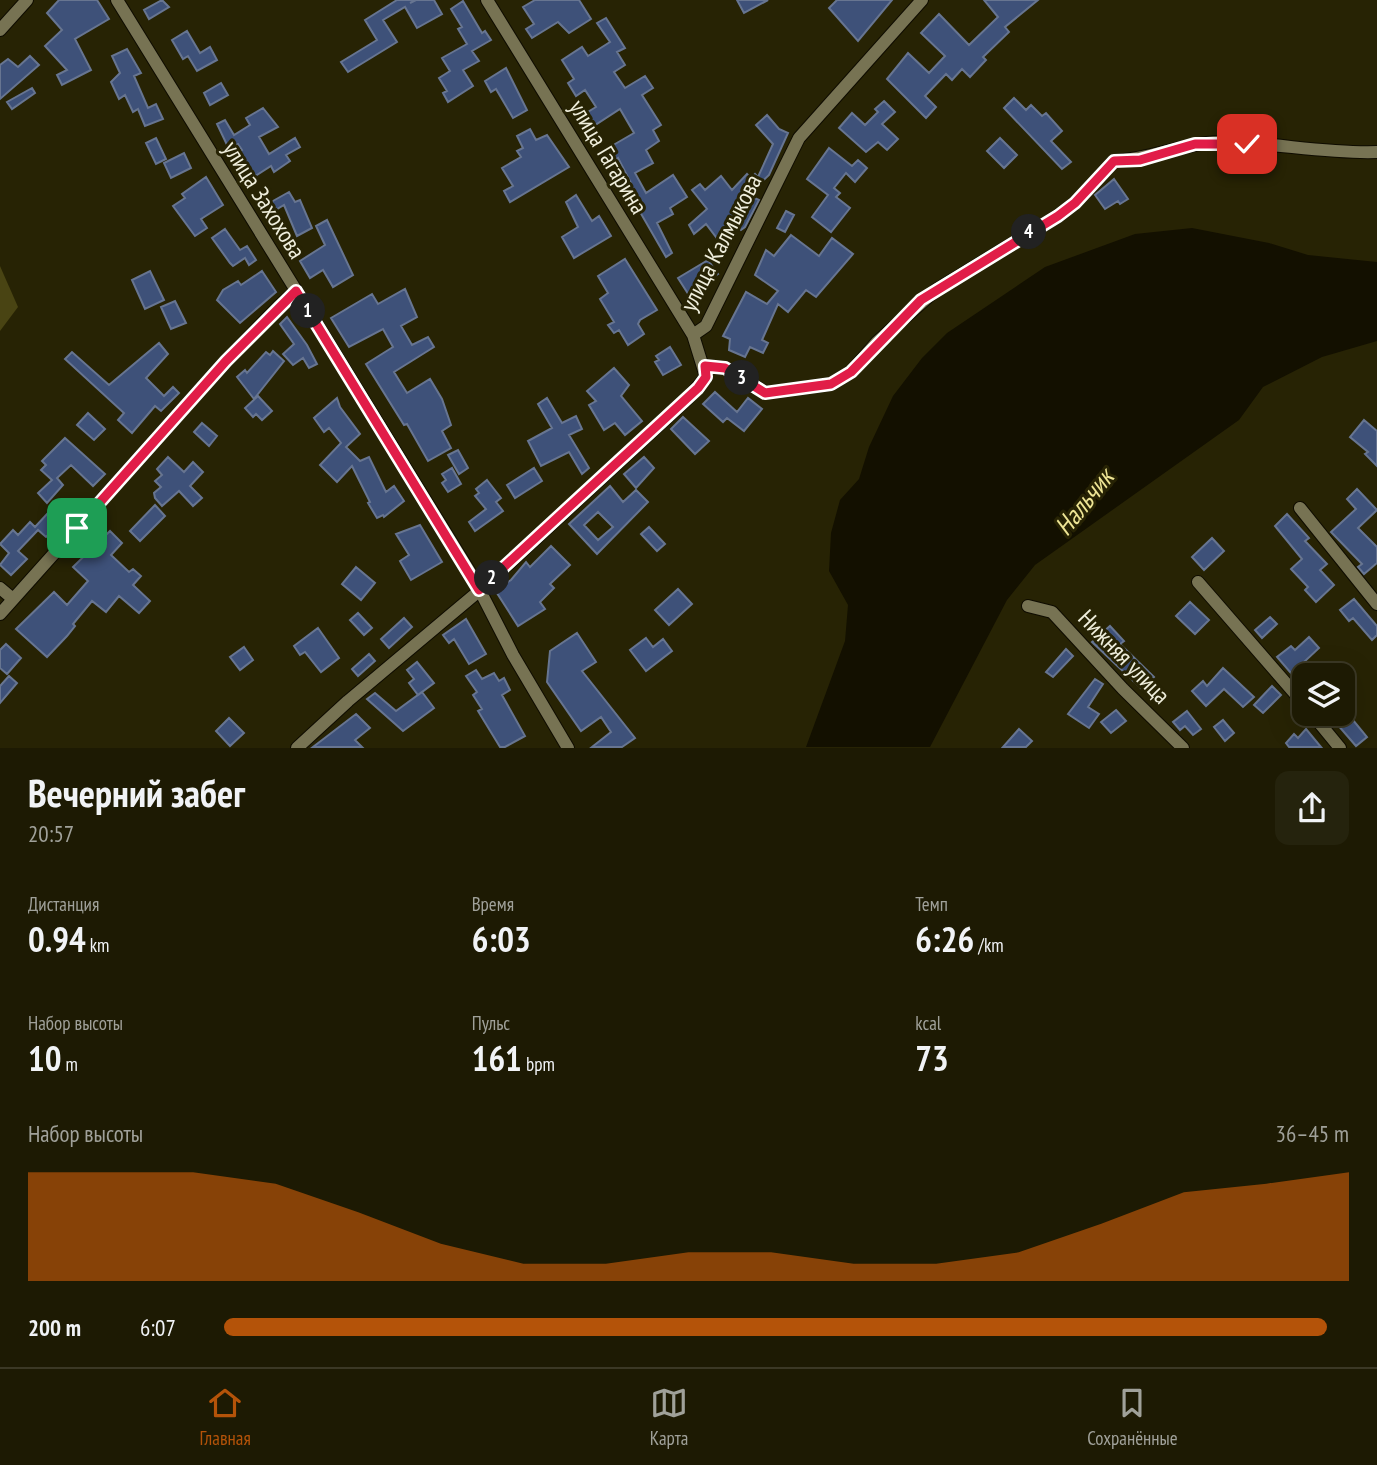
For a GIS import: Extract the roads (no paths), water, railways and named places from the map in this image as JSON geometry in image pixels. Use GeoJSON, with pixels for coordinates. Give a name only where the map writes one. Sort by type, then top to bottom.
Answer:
{"type":"FeatureCollection","features":[{"type":"Feature","properties":{"kind":"street"},"geometry":{"type":"LineString","coordinates":[[0,30],[27,0]]}},
{"type":"Feature","properties":{"kind":"street","name":"улица Захохова"},"geometry":{"type":"LineString","coordinates":[[117,0],[479,590],[568,747]]}},
{"type":"Feature","properties":{"kind":"street","name":"улица Гагарина"},"geometry":{"type":"LineString","coordinates":[[488,0],[693,335]]}},
{"type":"Feature","properties":{"kind":"street","name":"улица Калмыкова"},"geometry":{"type":"LineString","coordinates":[[705,366],[693,335],[706,326],[799,138],[922,0]]}},
{"type":"Feature","properties":{"kind":"street"},"geometry":{"type":"LineString","coordinates":[[298,747],[479,590],[698,388],[706,377],[705,366],[725,368],[765,393],[831,384],[851,372],[921,300],[1058,216],[1075,203],[1114,161],[1140,160],[1195,144],[1223,142],[1377,152]]}},
{"type":"Feature","properties":{"kind":"street"},"geometry":{"type":"LineString","coordinates":[[0,614],[226,361],[296,291]]}},
{"type":"Feature","properties":{"kind":"street"},"geometry":{"type":"LineString","coordinates":[[1300,508],[1377,604]]}},
{"type":"Feature","properties":{"kind":"street"},"geometry":{"type":"LineString","coordinates":[[1198,582],[1292,690]]}},
{"type":"Feature","properties":{"kind":"street"},"geometry":{"type":"LineString","coordinates":[[0,587],[13,599]]}},
{"type":"Feature","properties":{"kind":"street","name":"Нижняя улица"},"geometry":{"type":"LineString","coordinates":[[1028,606],[1052,612],[1123,689],[1183,747]]}},
{"type":"Feature","properties":{"kind":"street"},"geometry":{"type":"LineString","coordinates":[[1322,726],[1340,747]]}},
{"type":"Feature","properties":{"kind":"water","name":"Нальчик"},"geometry":{"type":"Polygon","coordinates":[[[1192,228],[1269,243],[1308,255],[1377,262],[1377,341],[1322,357],[1263,387],[1239,420],[1035,565],[1007,600],[930,747],[806,747],[845,641],[848,605],[829,571],[831,533],[840,500],[859,479],[869,447],[893,396],[922,358],[947,333],[1045,267],[1135,234],[1192,228]]]}}]}
